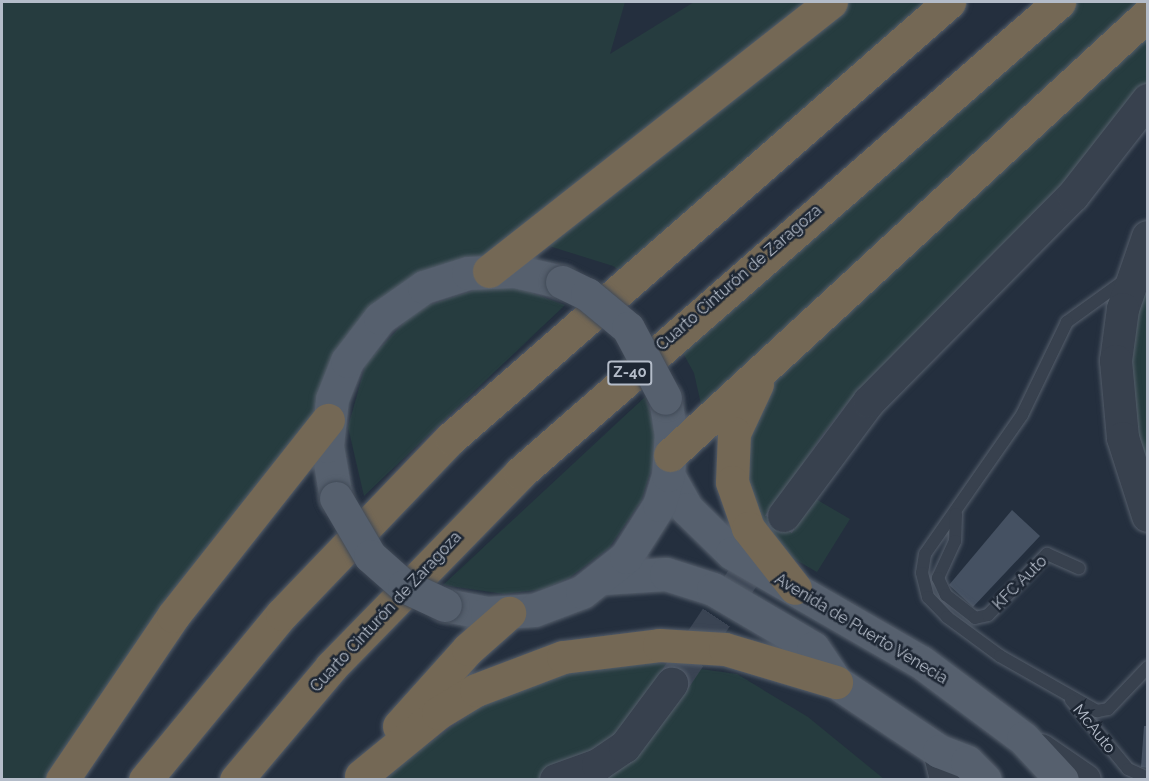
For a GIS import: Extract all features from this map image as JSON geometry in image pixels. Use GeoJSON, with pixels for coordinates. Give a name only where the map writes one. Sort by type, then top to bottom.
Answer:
{"type":"FeatureCollection","features":[{"type":"Feature","properties":{"kind":"highway"},"geometry":{"type":"LineString","coordinates":[[489,271],[831,2]]}},
{"type":"Feature","properties":{"kind":"highway"},"geometry":{"type":"LineString","coordinates":[[145,780],[282,614],[451,438],[949,2]]}},
{"type":"Feature","properties":{"kind":"highway","name":"Cuarto Cinturón de Zaragoza"},"geometry":{"type":"LineString","coordinates":[[236,780],[331,667],[520,473],[1059,2]]}},
{"type":"Feature","properties":{"kind":"highway"},"geometry":{"type":"LineString","coordinates":[[669,465],[769,364],[1148,14]]}},
{"type":"Feature","properties":{"kind":"highway"},"geometry":{"type":"LineString","coordinates":[[769,364],[737,425],[732,482],[748,528],[795,588]]}},
{"type":"Feature","properties":{"kind":"highway"},"geometry":{"type":"LineString","coordinates":[[62,780],[173,616],[328,420]]}},
{"type":"Feature","properties":{"kind":"highway"},"geometry":{"type":"LineString","coordinates":[[360,778],[443,676],[508,613]]}},
{"type":"Feature","properties":{"kind":"highway"},"geometry":{"type":"LineString","coordinates":[[360,778],[438,713],[476,690],[563,657],[659,645],[725,649],[837,682]]}},
{"type":"Feature","properties":{"kind":"main road"},"geometry":{"type":"LineString","coordinates":[[489,271],[562,282],[587,294],[628,328],[665,398],[669,465],[645,532],[603,578],[558,603],[508,613],[445,605],[404,586],[378,564],[356,538],[336,498],[328,420],[347,361],[380,318],[424,287],[489,271]]}},
{"type":"Feature","properties":{"kind":"main road","name":"Avenida de Puerto Venecia"},"geometry":{"type":"LineString","coordinates":[[669,465],[715,539],[921,662],[1023,738],[1062,780]]}},
{"type":"Feature","properties":{"kind":"main road"},"geometry":{"type":"LineString","coordinates":[[603,578],[666,574],[699,582],[813,648],[837,682],[942,765],[967,762],[985,780]]}},
{"type":"Feature","properties":{"kind":"street"},"geometry":{"type":"LineString","coordinates":[[784,516],[869,402],[1073,196],[1148,100]]}},
{"type":"Feature","properties":{"kind":"street"},"geometry":{"type":"LineString","coordinates":[[1148,237],[1132,275],[1119,336],[1117,393],[1123,438],[1148,516]]}},
{"type":"Feature","properties":{"kind":"street"},"geometry":{"type":"LineString","coordinates":[[556,780],[598,765],[625,747],[672,684]]}},
{"type":"Feature","properties":{"kind":"street"},"geometry":{"type":"LineString","coordinates":[[1023,738],[1085,780]]}},
{"type":"Feature","properties":{"kind":"lane"},"geometry":{"type":"LineString","coordinates":[[1132,275],[1072,315],[1012,433],[922,561],[928,597],[982,643],[1071,700],[1103,711],[1148,667]]}},
{"type":"Feature","properties":{"kind":"lane","name":"KFC Auto"},"geometry":{"type":"LineString","coordinates":[[957,514],[956,542],[938,578],[946,595],[975,618],[988,615],[1047,554],[1079,568]]}},
{"type":"Feature","properties":{"kind":"lane","name":"McAuto"},"geometry":{"type":"LineString","coordinates":[[1071,700],[1128,769],[1148,778]]}},
{"type":"Feature","properties":{"kind":"green space"},"geometry":{"type":"Polygon","coordinates":[[[2,2],[625,2],[610,54],[694,2],[949,2],[630,278],[613,266],[533,241],[424,287],[336,385],[62,779],[2,780],[2,2]]]}},
{"type":"Feature","properties":{"kind":"green space"},"geometry":{"type":"Polygon","coordinates":[[[1059,2],[1147,2],[1147,100],[1049,221],[848,402],[820,438],[790,484],[850,519],[817,572],[787,555],[765,530],[748,484],[746,457],[705,422],[694,373],[673,335],[1059,2]]]}},
{"type":"Feature","properties":{"kind":"green space"},"geometry":{"type":"Polygon","coordinates":[[[1147,259],[1147,494],[1130,437],[1131,313],[1147,259]]]}},
{"type":"Feature","properties":{"kind":"green space"},"geometry":{"type":"Polygon","coordinates":[[[484,287],[521,289],[565,305],[364,496],[348,427],[366,363],[417,309],[484,287]]]}},
{"type":"Feature","properties":{"kind":"green space"},"geometry":{"type":"Polygon","coordinates":[[[646,396],[656,435],[654,461],[641,501],[609,548],[569,578],[544,589],[504,594],[443,585],[646,396]]]}},
{"type":"Feature","properties":{"kind":"green space"},"geometry":{"type":"Polygon","coordinates":[[[650,662],[737,674],[808,717],[884,779],[386,780],[401,763],[494,697],[576,669],[650,662]]]}},
{"type":"Feature","properties":{"kind":"building"},"geometry":{"type":"Polygon","coordinates":[[[1012,510],[1040,536],[973,607],[949,585],[1012,510]]]}},
{"type":"Feature","properties":{"kind":"building"},"geometry":{"type":"Polygon","coordinates":[[[1144,726],[1148,726],[1148,768],[1141,767],[1144,726]]]}},
{"type":"Feature","properties":{"kind":"tunnel"},"geometry":{"type":"LineString","coordinates":[[672,684],[784,516]]}}]}
